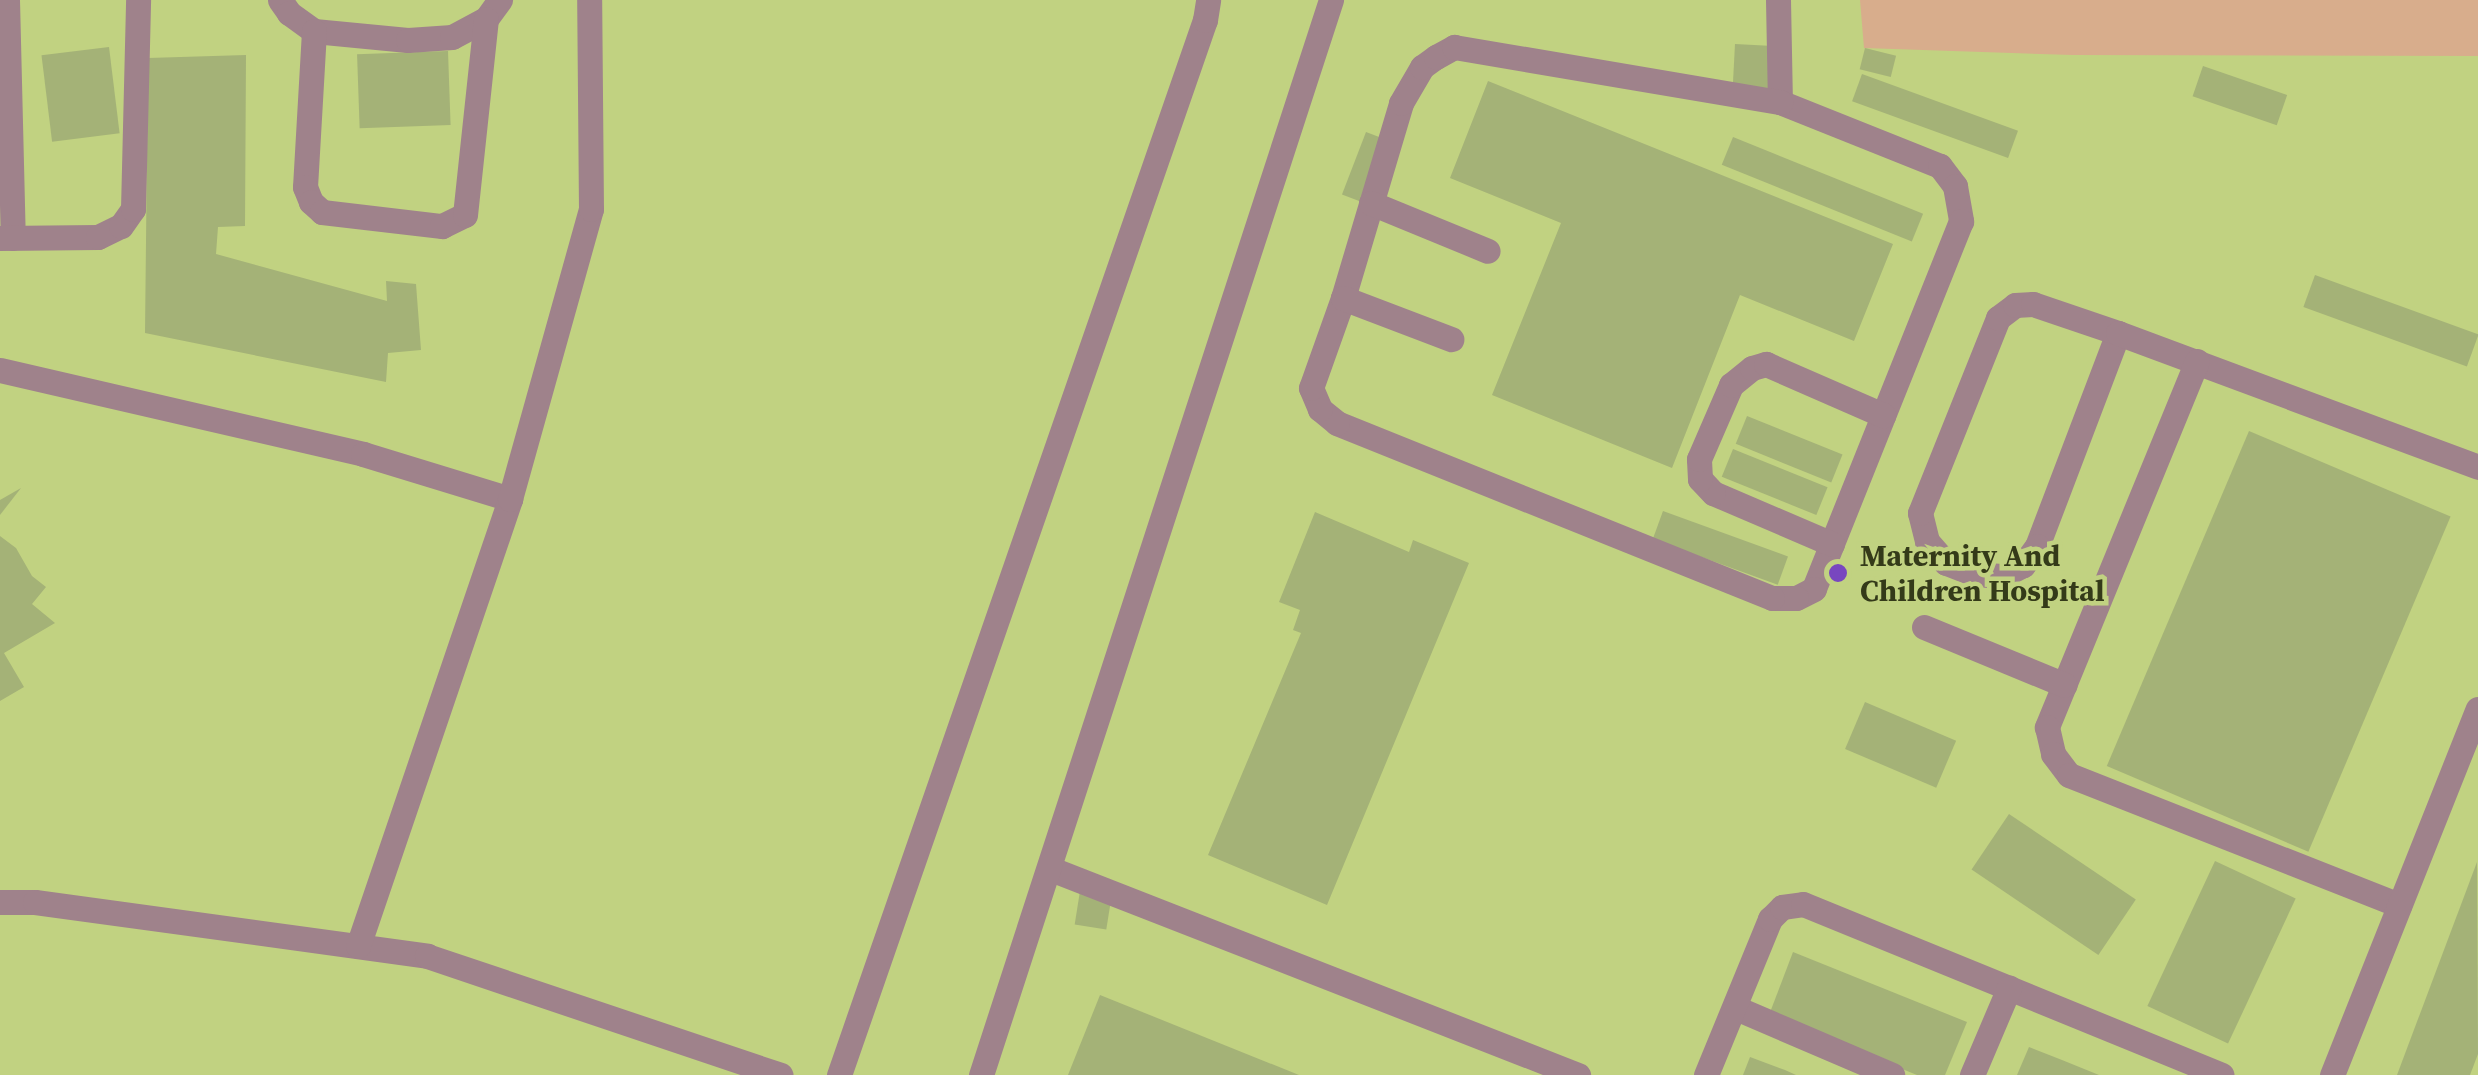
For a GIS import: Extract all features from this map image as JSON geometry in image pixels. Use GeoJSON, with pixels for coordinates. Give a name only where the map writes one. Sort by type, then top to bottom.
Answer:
{"type":"FeatureCollection","features":[{"type":"Feature","properties":{"kind":"street"},"geometry":{"type":"LineString","coordinates":[[7,0],[6,238],[98,236],[121,226],[133,210],[138,0]]}},
{"type":"Feature","properties":{"kind":"street"},"geometry":{"type":"LineString","coordinates":[[280,0],[289,13],[314,31],[408,40],[452,37],[493,10]]}},
{"type":"Feature","properties":{"kind":"street"},"geometry":{"type":"LineString","coordinates":[[358,946],[510,499],[591,208],[589,0]]}},
{"type":"Feature","properties":{"kind":"street"},"geometry":{"type":"LineString","coordinates":[[839,1075],[1198,39],[1208,0]]}},
{"type":"Feature","properties":{"kind":"street"},"geometry":{"type":"LineString","coordinates":[[982,1075],[1332,0]]}},
{"type":"Feature","properties":{"kind":"street"},"geometry":{"type":"LineString","coordinates":[[1778,0],[1780,102]]}},
{"type":"Feature","properties":{"kind":"street"},"geometry":{"type":"LineString","coordinates":[[314,31],[305,187],[311,202],[322,212],[442,226],[465,215],[493,10]]}},
{"type":"Feature","properties":{"kind":"street"},"geometry":{"type":"LineString","coordinates":[[1454,47],[1780,102],[1940,166],[1956,186],[1961,220],[1814,589],[1796,598],[1772,598],[1337,423],[1320,409],[1311,388],[1344,298],[1401,103],[1422,66],[1454,47]]}},
{"type":"Feature","properties":{"kind":"street"},"geometry":{"type":"LineString","coordinates":[[1371,203],[1488,251]]}},
{"type":"Feature","properties":{"kind":"street"},"geometry":{"type":"LineString","coordinates":[[1344,298],[1451,339]]}},
{"type":"Feature","properties":{"kind":"street"},"geometry":{"type":"LineString","coordinates":[[2118,332],[2037,546],[2023,565],[2002,576],[1975,574],[1946,563],[1928,541],[1920,513],[1998,318],[2014,306],[2033,304],[2118,332],[2478,467]]}},
{"type":"Feature","properties":{"kind":"street"},"geometry":{"type":"LineString","coordinates":[[2197,361],[2048,726],[2052,754],[2068,774],[2399,906]]}},
{"type":"Feature","properties":{"kind":"street"},"geometry":{"type":"LineString","coordinates":[[1832,544],[1713,493],[1700,480],[1699,459],[1731,385],[1752,368],[1766,364],[1884,415]]}},
{"type":"Feature","properties":{"kind":"street"},"geometry":{"type":"LineString","coordinates":[[0,370],[363,454],[510,499]]}},
{"type":"Feature","properties":{"kind":"street"},"geometry":{"type":"LineString","coordinates":[[1924,627],[2065,685]]}},
{"type":"Feature","properties":{"kind":"street"},"geometry":{"type":"LineString","coordinates":[[2332,1075],[2478,709]]}},
{"type":"Feature","properties":{"kind":"street"},"geometry":{"type":"LineString","coordinates":[[1051,869],[1578,1075]]}},
{"type":"Feature","properties":{"kind":"street"},"geometry":{"type":"LineString","coordinates":[[0,902],[35,902],[426,956],[781,1075]]}},
{"type":"Feature","properties":{"kind":"street"},"geometry":{"type":"LineString","coordinates":[[1706,1075],[1770,920],[1782,907],[1803,904],[2221,1075]]}},
{"type":"Feature","properties":{"kind":"street"},"geometry":{"type":"LineString","coordinates":[[1972,1075],[2009,988]]}},
{"type":"Feature","properties":{"kind":"street"},"geometry":{"type":"LineString","coordinates":[[1736,1008],[1892,1075]]}},
{"type":"Feature","properties":{"kind":"shaded area"},"geometry":{"type":"Polygon","coordinates":[[[1860,0],[2478,0],[2478,56],[2073,55],[1864,48],[1860,0]]]}},
{"type":"Feature","properties":{"kind":"building"},"geometry":{"type":"Polygon","coordinates":[[[1735,44],[1773,46],[1771,90],[1733,88],[1735,44]]]}},
{"type":"Feature","properties":{"kind":"building"},"geometry":{"type":"Polygon","coordinates":[[[109,47],[120,133],[52,142],[42,55],[109,47]]]}},
{"type":"Feature","properties":{"kind":"building"},"geometry":{"type":"Polygon","coordinates":[[[1865,48],[1896,56],[1891,77],[1860,69],[1865,48]]]}},
{"type":"Feature","properties":{"kind":"building"},"geometry":{"type":"Polygon","coordinates":[[[448,51],[451,125],[360,128],[357,54],[448,51]]]}},
{"type":"Feature","properties":{"kind":"building"},"geometry":{"type":"Polygon","coordinates":[[[246,55],[245,226],[218,227],[216,254],[387,301],[386,281],[416,284],[421,350],[388,353],[386,382],[145,333],[148,58],[246,55]]]}},
{"type":"Feature","properties":{"kind":"building"},"geometry":{"type":"Polygon","coordinates":[[[2203,66],[2287,95],[2277,125],[2193,96],[2203,66]]]}},
{"type":"Feature","properties":{"kind":"building"},"geometry":{"type":"Polygon","coordinates":[[[1862,74],[2018,131],[2008,158],[1852,101],[1862,74]]]}},
{"type":"Feature","properties":{"kind":"building"},"geometry":{"type":"Polygon","coordinates":[[[1488,81],[1893,244],[1854,341],[1740,295],[1672,468],[1492,395],[1561,223],[1450,178],[1488,81]]]}},
{"type":"Feature","properties":{"kind":"building"},"geometry":{"type":"Polygon","coordinates":[[[1366,132],[1384,139],[1360,201],[1342,195],[1366,132]]]}},
{"type":"Feature","properties":{"kind":"building"},"geometry":{"type":"Polygon","coordinates":[[[1733,137],[1923,214],[1912,242],[1722,165],[1733,137]]]}},
{"type":"Feature","properties":{"kind":"building"},"geometry":{"type":"Polygon","coordinates":[[[2315,275],[2478,334],[2467,366],[2303,307],[2315,275]]]}},
{"type":"Feature","properties":{"kind":"building"},"geometry":{"type":"Polygon","coordinates":[[[1747,416],[1842,455],[1831,482],[1736,444],[1747,416]]]}},
{"type":"Feature","properties":{"kind":"building"},"geometry":{"type":"Polygon","coordinates":[[[2249,431],[2451,517],[2308,852],[2107,766],[2249,431]]]}},
{"type":"Feature","properties":{"kind":"building"},"geometry":{"type":"Polygon","coordinates":[[[1733,449],[1828,487],[1816,515],[1722,477],[1733,449]]]}},
{"type":"Feature","properties":{"kind":"building"},"geometry":{"type":"Polygon","coordinates":[[[21,488],[0,515],[0,500],[21,488]]]}},
{"type":"Feature","properties":{"kind":"building"},"geometry":{"type":"Polygon","coordinates":[[[1663,511],[1788,556],[1778,585],[1653,539],[1663,511]]]}},
{"type":"Feature","properties":{"kind":"building"},"geometry":{"type":"Polygon","coordinates":[[[1315,512],[1409,552],[1413,540],[1469,563],[1327,905],[1208,855],[1301,633],[1293,630],[1300,610],[1279,602],[1315,512]]]}},
{"type":"Feature","properties":{"kind":"building"},"geometry":{"type":"Polygon","coordinates":[[[0,536],[16,548],[32,576],[46,587],[32,604],[55,623],[4,653],[24,687],[0,701],[0,536]]]}},
{"type":"Feature","properties":{"kind":"building"},"geometry":{"type":"Polygon","coordinates":[[[1865,702],[1956,741],[1936,788],[1845,749],[1865,702]]]}},
{"type":"Feature","properties":{"kind":"building"},"geometry":{"type":"Polygon","coordinates":[[[2009,814],[2136,900],[2098,955],[1972,870],[2009,814]]]}},
{"type":"Feature","properties":{"kind":"building"},"geometry":{"type":"Polygon","coordinates":[[[2215,861],[2296,899],[2228,1044],[2147,1006],[2215,861]]]}},
{"type":"Feature","properties":{"kind":"building"},"geometry":{"type":"Polygon","coordinates":[[[2477,862],[2478,1054],[2470,1075],[2397,1075],[2477,862]]]}},
{"type":"Feature","properties":{"kind":"building"},"geometry":{"type":"Polygon","coordinates":[[[1080,891],[1112,896],[1106,930],[1075,925],[1080,891]]]}},
{"type":"Feature","properties":{"kind":"building"},"geometry":{"type":"Polygon","coordinates":[[[1793,952],[1967,1022],[1945,1075],[1917,1075],[1769,1015],[1793,952]]]}},
{"type":"Feature","properties":{"kind":"building"},"geometry":{"type":"Polygon","coordinates":[[[1100,995],[1299,1075],[1068,1075],[1100,995]]]}},
{"type":"Feature","properties":{"kind":"building"},"geometry":{"type":"Polygon","coordinates":[[[2029,1047],[2062,1060],[2099,1075],[2017,1075],[2029,1047]]]}},
{"type":"Feature","properties":{"kind":"building"},"geometry":{"type":"Polygon","coordinates":[[[1750,1057],[1785,1070],[1796,1075],[1743,1075],[1750,1057]]]}},
{"type":"Feature","properties":{"kind":"place","name":"Maternity And Children Hospital"},"geometry":{"type":"Point","coordinates":[1838,573]}}]}
